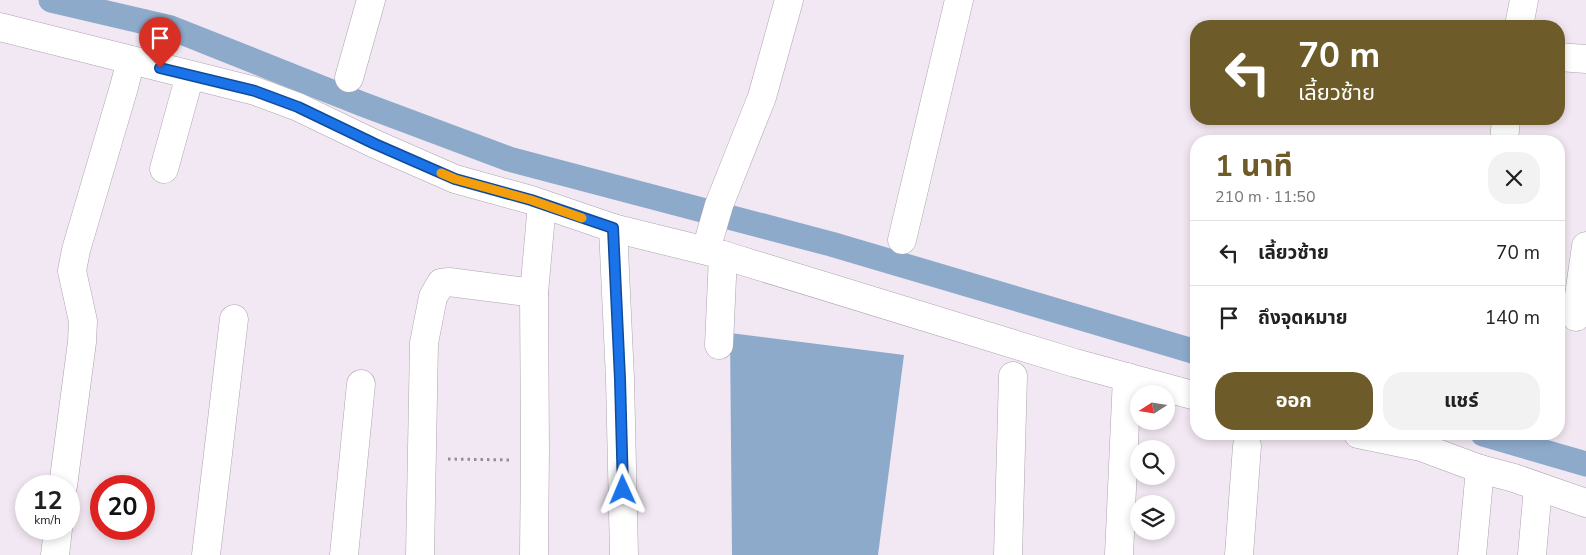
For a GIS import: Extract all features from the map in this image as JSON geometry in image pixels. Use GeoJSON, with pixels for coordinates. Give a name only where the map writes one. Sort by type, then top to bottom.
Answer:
{"type":"FeatureCollection","features":[{"type":"Feature","properties":{"kind":"street"},"geometry":{"type":"LineString","coordinates":[[349,78],[370,0]]}},
{"type":"Feature","properties":{"kind":"street"},"geometry":{"type":"LineString","coordinates":[[719,345],[712,251],[719,205],[762,97],[789,0]]}},
{"type":"Feature","properties":{"kind":"street"},"geometry":{"type":"LineString","coordinates":[[902,240],[959,0]]}},
{"type":"Feature","properties":{"kind":"street"},"geometry":{"type":"LineString","coordinates":[[1520,20],[1524,0]]}},
{"type":"Feature","properties":{"kind":"street"},"geometry":{"type":"LineString","coordinates":[[0,28],[255,91],[298,107],[375,144],[455,179],[542,204],[613,228],[712,251],[1075,363],[1190,394]]}},
{"type":"Feature","properties":{"kind":"street"},"geometry":{"type":"LineString","coordinates":[[1565,57],[1586,59]]}},
{"type":"Feature","properties":{"kind":"street"},"geometry":{"type":"LineString","coordinates":[[64,475],[83,328],[78,292],[72,271],[74,257],[131,60]]}},
{"type":"Feature","properties":{"kind":"street"},"geometry":{"type":"LineString","coordinates":[[164,169],[190,75]]}},
{"type":"Feature","properties":{"kind":"street"},"geometry":{"type":"LineString","coordinates":[[534,555],[534,293],[542,204]]}},
{"type":"Feature","properties":{"kind":"street"},"geometry":{"type":"LineString","coordinates":[[613,228],[620,379],[624,555]]}},
{"type":"Feature","properties":{"kind":"street"},"geometry":{"type":"LineString","coordinates":[[1576,317],[1586,246]]}},
{"type":"Feature","properties":{"kind":"street"},"geometry":{"type":"LineString","coordinates":[[420,555],[424,343],[433,297],[441,284],[449,282],[534,293]]}},
{"type":"Feature","properties":{"kind":"street"},"geometry":{"type":"LineString","coordinates":[[206,555],[234,319]]}},
{"type":"Feature","properties":{"kind":"street"},"geometry":{"type":"LineString","coordinates":[[1008,555],[1013,376]]}},
{"type":"Feature","properties":{"kind":"street"},"geometry":{"type":"LineString","coordinates":[[1119,555],[1127,377]]}},
{"type":"Feature","properties":{"kind":"street"},"geometry":{"type":"LineString","coordinates":[[344,555],[361,384]]}},
{"type":"Feature","properties":{"kind":"street"},"geometry":{"type":"LineString","coordinates":[[1422,440],[1480,469],[1586,502]]}},
{"type":"Feature","properties":{"kind":"street"},"geometry":{"type":"LineString","coordinates":[[1239,555],[1247,446]]}},
{"type":"Feature","properties":{"kind":"street"},"geometry":{"type":"LineString","coordinates":[[1472,555],[1480,469]]}},
{"type":"Feature","properties":{"kind":"street"},"geometry":{"type":"LineString","coordinates":[[1532,555],[1538,486]]}},
{"type":"Feature","properties":{"kind":"street"},"geometry":{"type":"LineString","coordinates":[[55,555],[57,540]]}},
{"type":"Feature","properties":{"kind":"path"},"geometry":{"type":"LineString","coordinates":[[422,458],[535,460]]}},
{"type":"Feature","properties":{"kind":"water"},"geometry":{"type":"Polygon","coordinates":[[[730,333],[904,355],[878,555],[732,555],[730,333]]]}},
{"type":"Feature","properties":{"kind":"waterway"},"geometry":{"type":"LineString","coordinates":[[51,0],[171,28],[362,104],[509,159],[831,244],[1190,350]]}},
{"type":"Feature","properties":{"kind":"waterway"},"geometry":{"type":"LineString","coordinates":[[1504,440],[1586,464]]}},
{"type":"Feature","properties":{"kind":"slow traffic"},"geometry":{"type":"LineString","coordinates":[[441,173],[455,179],[531,200],[582,218]]}},
{"type":"Feature","properties":{"kind":"route"},"geometry":{"type":"LineString","coordinates":[[160,68],[255,91],[298,107],[375,144],[455,179],[531,200],[613,228],[623,490]]}}]}
